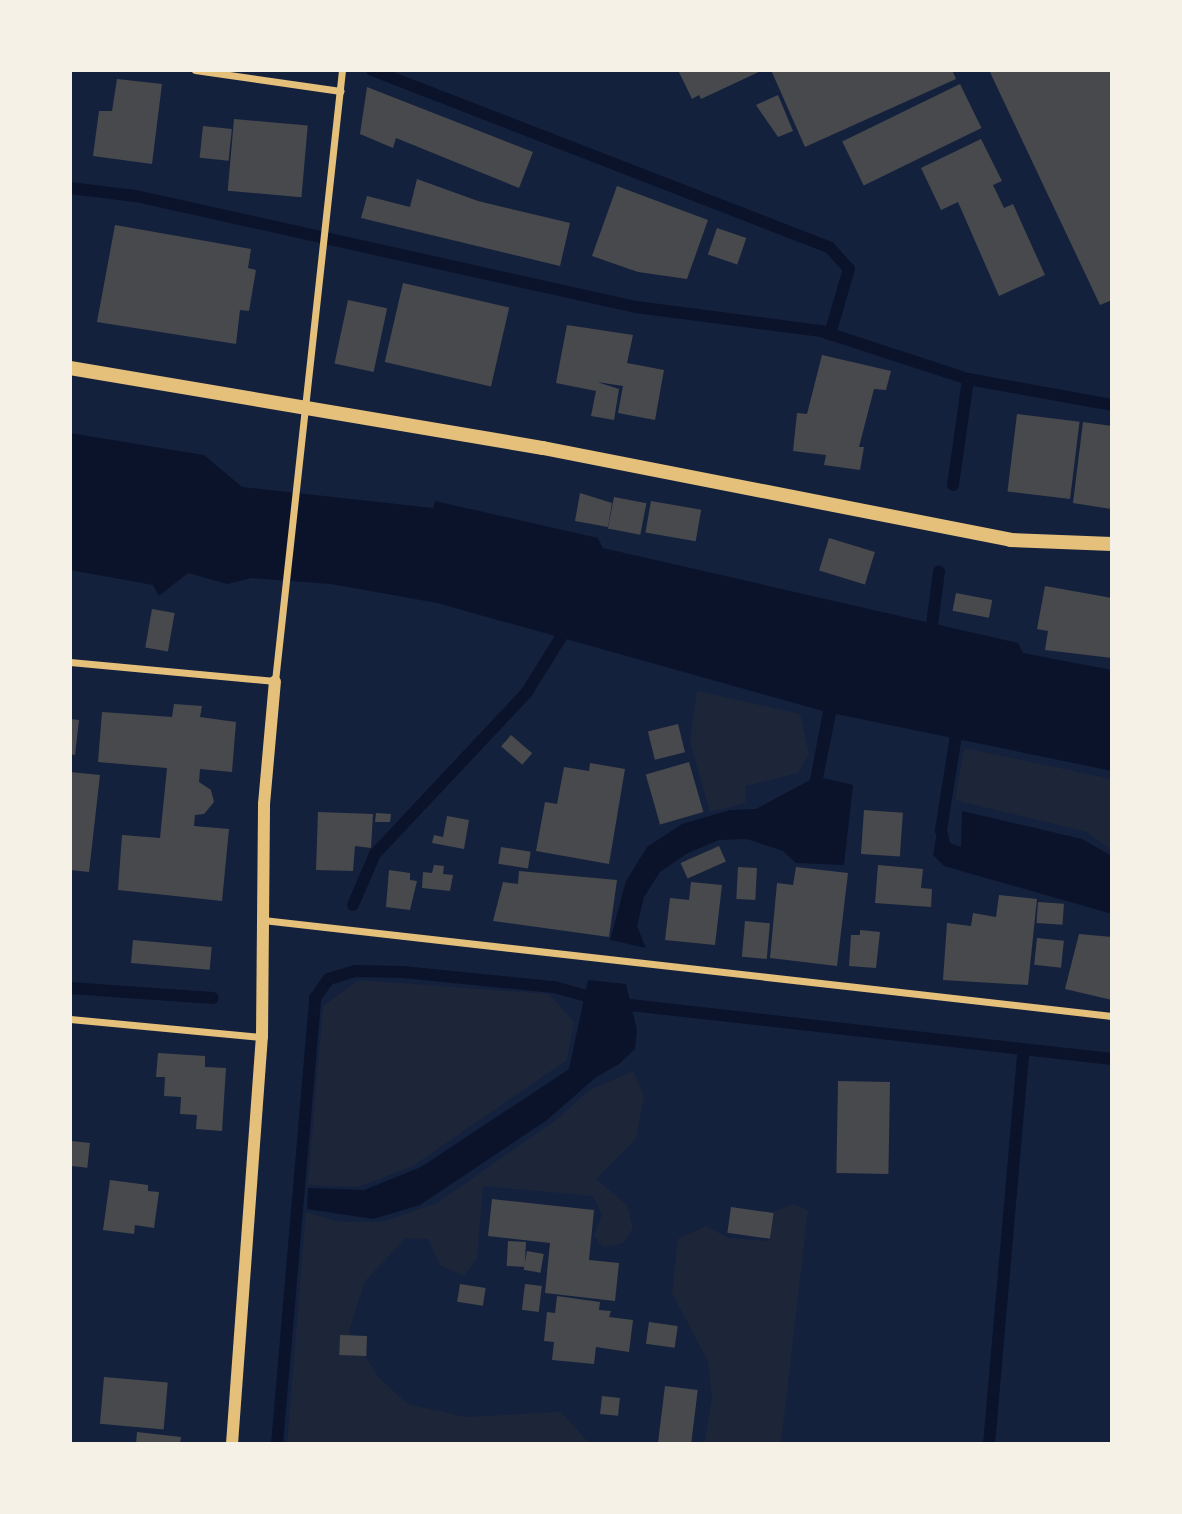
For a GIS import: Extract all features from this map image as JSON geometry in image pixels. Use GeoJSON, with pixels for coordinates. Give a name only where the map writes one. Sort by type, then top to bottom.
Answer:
{"type":"FeatureCollection","features":[{"type":"Feature","properties":{"kind":"main road"},"geometry":{"type":"LineString","coordinates":[[70,368],[543,448],[1010,540],[1112,544]]}},
{"type":"Feature","properties":{"kind":"street"},"geometry":{"type":"LineString","coordinates":[[195,70],[340,91]]}},
{"type":"Feature","properties":{"kind":"street"},"geometry":{"type":"LineString","coordinates":[[232,1444],[262,1037],[264,804],[281,624],[342,74]]}},
{"type":"Feature","properties":{"kind":"street"},"geometry":{"type":"LineString","coordinates":[[70,662],[275,681]]}},
{"type":"Feature","properties":{"kind":"street"},"geometry":{"type":"LineString","coordinates":[[263,920],[1112,1016]]}},
{"type":"Feature","properties":{"kind":"street"},"geometry":{"type":"LineString","coordinates":[[70,1019],[262,1037]]}},
{"type":"Feature","properties":{"kind":"shaded area"},"geometry":{"type":"Polygon","coordinates":[[[70,433],[204,455],[242,487],[433,508],[435,501],[598,538],[603,548],[1018,643],[1023,653],[1112,670],[1112,771],[836,714],[823,778],[853,785],[844,865],[796,863],[783,851],[747,839],[719,840],[688,853],[660,872],[644,897],[637,926],[646,948],[610,940],[626,881],[647,847],[682,824],[730,810],[756,809],[810,780],[823,711],[437,603],[331,584],[252,578],[227,584],[188,573],[159,596],[153,585],[70,570],[70,433]]]}},
{"type":"Feature","properties":{"kind":"shaded area"},"geometry":{"type":"Polygon","coordinates":[[[697,691],[800,714],[809,754],[798,773],[746,786],[745,803],[710,812],[690,742],[697,691]]]}},
{"type":"Feature","properties":{"kind":"shaded area"},"geometry":{"type":"Polygon","coordinates":[[[964,748],[1112,779],[1110,849],[1087,832],[955,800],[964,748]]]}},
{"type":"Feature","properties":{"kind":"shaded area"},"geometry":{"type":"Polygon","coordinates":[[[962,811],[1082,839],[1112,856],[1112,914],[944,866],[933,855],[936,838],[961,847],[962,811]]]}},
{"type":"Feature","properties":{"kind":"shaded area"},"geometry":{"type":"Polygon","coordinates":[[[359,980],[549,994],[574,1022],[567,1060],[413,1166],[358,1187],[308,1185],[323,1006],[359,980]]]}},
{"type":"Feature","properties":{"kind":"shaded area"},"geometry":{"type":"Polygon","coordinates":[[[588,980],[626,984],[637,1030],[635,1049],[619,1064],[595,1078],[547,1120],[420,1205],[373,1219],[307,1209],[308,1188],[364,1190],[421,1167],[569,1069],[588,980]]]}},
{"type":"Feature","properties":{"kind":"shaded area"},"geometry":{"type":"Polygon","coordinates":[[[633,1071],[644,1096],[636,1139],[596,1179],[627,1205],[633,1228],[623,1243],[603,1247],[594,1236],[602,1214],[593,1196],[483,1186],[477,1258],[464,1276],[440,1265],[428,1239],[406,1238],[365,1281],[349,1331],[379,1378],[408,1404],[465,1417],[561,1412],[589,1443],[615,1444],[287,1444],[306,1212],[340,1222],[382,1222],[437,1203],[556,1120],[588,1091],[633,1071]]]}},
{"type":"Feature","properties":{"kind":"shaded area"},"geometry":{"type":"Polygon","coordinates":[[[794,1204],[808,1210],[781,1444],[701,1444],[705,1441],[712,1399],[708,1361],[672,1293],[678,1239],[706,1226],[728,1238],[770,1241],[773,1212],[794,1204]]]}},
{"type":"Feature","properties":{"kind":"building"},"geometry":{"type":"Polygon","coordinates":[[[678,70],[763,70],[701,99],[699,95],[692,99],[678,70]]]}},
{"type":"Feature","properties":{"kind":"building"},"geometry":{"type":"Polygon","coordinates":[[[771,70],[952,70],[956,79],[805,147],[771,70]]]}},
{"type":"Feature","properties":{"kind":"building"},"geometry":{"type":"Polygon","coordinates":[[[989,70],[1112,70],[1112,300],[1100,305],[989,70]]]}},
{"type":"Feature","properties":{"kind":"building"},"geometry":{"type":"Polygon","coordinates":[[[117,79],[162,84],[152,164],[93,156],[99,111],[112,111],[117,79]]]}},
{"type":"Feature","properties":{"kind":"building"},"geometry":{"type":"Polygon","coordinates":[[[960,84],[981,128],[864,185],[842,141],[960,84]]]}},
{"type":"Feature","properties":{"kind":"building"},"geometry":{"type":"Polygon","coordinates":[[[367,87],[533,152],[519,188],[396,138],[393,148],[360,134],[367,87]]]}},
{"type":"Feature","properties":{"kind":"building"},"geometry":{"type":"Polygon","coordinates":[[[778,95],[793,131],[778,137],[756,105],[778,95]]]}},
{"type":"Feature","properties":{"kind":"building"},"geometry":{"type":"Polygon","coordinates":[[[234,119],[308,125],[301,197],[228,191],[234,119]]]}},
{"type":"Feature","properties":{"kind":"building"},"geometry":{"type":"Polygon","coordinates":[[[203,126],[232,129],[228,161],[200,158],[203,126]]]}},
{"type":"Feature","properties":{"kind":"building"},"geometry":{"type":"Polygon","coordinates":[[[981,139],[1002,181],[993,185],[1004,208],[1013,204],[1045,275],[999,296],[958,202],[941,210],[921,168],[981,139]]]}},
{"type":"Feature","properties":{"kind":"building"},"geometry":{"type":"Polygon","coordinates":[[[417,179],[478,201],[570,223],[560,266],[361,218],[367,196],[410,207],[417,179]]]}},
{"type":"Feature","properties":{"kind":"building"},"geometry":{"type":"Polygon","coordinates":[[[617,186],[708,220],[687,279],[638,272],[592,256],[617,186]]]}},
{"type":"Feature","properties":{"kind":"building"},"geometry":{"type":"Polygon","coordinates":[[[115,225],[251,249],[248,268],[256,270],[249,311],[240,310],[236,344],[97,322],[115,225]]]}},
{"type":"Feature","properties":{"kind":"building"},"geometry":{"type":"Polygon","coordinates":[[[717,228],[746,238],[737,265],[708,254],[717,228]]]}},
{"type":"Feature","properties":{"kind":"building"},"geometry":{"type":"Polygon","coordinates":[[[403,283],[509,308],[491,386],[385,362],[403,283]]]}},
{"type":"Feature","properties":{"kind":"building"},"geometry":{"type":"Polygon","coordinates":[[[348,300],[387,308],[374,372],[334,364],[348,300]]]}},
{"type":"Feature","properties":{"kind":"building"},"geometry":{"type":"Polygon","coordinates":[[[567,325],[633,335],[627,363],[664,370],[655,420],[618,413],[623,386],[597,382],[619,389],[614,420],[591,416],[596,391],[556,383],[567,325]]]}},
{"type":"Feature","properties":{"kind":"building"},"geometry":{"type":"Polygon","coordinates":[[[822,355],[891,371],[886,390],[874,389],[859,447],[864,447],[860,470],[824,465],[826,455],[793,451],[797,413],[807,414],[822,355]]]}},
{"type":"Feature","properties":{"kind":"building"},"geometry":{"type":"Polygon","coordinates":[[[1017,414],[1080,422],[1070,499],[1007,491],[1017,414]]]}},
{"type":"Feature","properties":{"kind":"building"},"geometry":{"type":"Polygon","coordinates":[[[1083,422],[1112,426],[1111,509],[1073,503],[1083,422]]]}},
{"type":"Feature","properties":{"kind":"building"},"geometry":{"type":"Polygon","coordinates":[[[580,493],[612,503],[608,527],[575,521],[580,493]]]}},
{"type":"Feature","properties":{"kind":"building"},"geometry":{"type":"Polygon","coordinates":[[[614,497],[646,503],[640,535],[608,528],[614,497]]]}},
{"type":"Feature","properties":{"kind":"building"},"geometry":{"type":"Polygon","coordinates":[[[651,501],[701,510],[696,541],[645,533],[651,501]]]}},
{"type":"Feature","properties":{"kind":"building"},"geometry":{"type":"Polygon","coordinates":[[[829,538],[875,552],[865,585],[819,571],[829,538]]]}},
{"type":"Feature","properties":{"kind":"building"},"geometry":{"type":"Polygon","coordinates":[[[1045,586],[1112,598],[1112,658],[1045,650],[1048,631],[1037,629],[1045,586]]]}},
{"type":"Feature","properties":{"kind":"building"},"geometry":{"type":"Polygon","coordinates":[[[956,593],[992,600],[989,618],[953,611],[956,593]]]}},
{"type":"Feature","properties":{"kind":"building"},"geometry":{"type":"Polygon","coordinates":[[[152,609],[175,613],[168,651],[145,647],[152,609]]]}},
{"type":"Feature","properties":{"kind":"building"},"geometry":{"type":"Polygon","coordinates":[[[174,704],[202,706],[200,717],[236,722],[232,772],[200,769],[199,782],[211,790],[214,802],[204,814],[195,815],[194,826],[229,829],[222,901],[118,890],[122,835],[160,838],[167,768],[98,762],[102,712],[172,717],[174,704]]]}},
{"type":"Feature","properties":{"kind":"building"},"geometry":{"type":"Polygon","coordinates":[[[70,719],[79,720],[75,755],[70,754],[70,719]]]}},
{"type":"Feature","properties":{"kind":"building"},"geometry":{"type":"Polygon","coordinates":[[[678,724],[685,752],[655,760],[648,731],[678,724]]]}},
{"type":"Feature","properties":{"kind":"building"},"geometry":{"type":"Polygon","coordinates":[[[511,735],[532,753],[522,765],[501,746],[511,735]]]}},
{"type":"Feature","properties":{"kind":"building"},"geometry":{"type":"Polygon","coordinates":[[[689,762],[703,812],[660,824],[646,774],[689,762]]]}},
{"type":"Feature","properties":{"kind":"building"},"geometry":{"type":"Polygon","coordinates":[[[590,763],[625,769],[609,864],[536,851],[545,802],[557,804],[564,767],[589,771],[590,763]]]}},
{"type":"Feature","properties":{"kind":"building"},"geometry":{"type":"Polygon","coordinates":[[[70,772],[100,775],[89,872],[70,870],[70,772]]]}},
{"type":"Feature","properties":{"kind":"building"},"geometry":{"type":"Polygon","coordinates":[[[864,810],[903,813],[900,857],[861,854],[864,810]]]}},
{"type":"Feature","properties":{"kind":"building"},"geometry":{"type":"Polygon","coordinates":[[[318,812],[373,814],[371,848],[355,846],[353,871],[316,870],[318,812]]]}},
{"type":"Feature","properties":{"kind":"building"},"geometry":{"type":"Polygon","coordinates":[[[376,813],[391,814],[390,822],[375,822],[376,813]]]}},
{"type":"Feature","properties":{"kind":"building"},"geometry":{"type":"Polygon","coordinates":[[[447,816],[469,820],[464,849],[432,843],[434,835],[443,837],[447,816]]]}},
{"type":"Feature","properties":{"kind":"building"},"geometry":{"type":"Polygon","coordinates":[[[719,846],[726,862],[688,879],[681,863],[719,846]]]}},
{"type":"Feature","properties":{"kind":"building"},"geometry":{"type":"Polygon","coordinates":[[[501,847],[531,852],[528,868],[498,864],[501,847]]]}},
{"type":"Feature","properties":{"kind":"building"},"geometry":{"type":"Polygon","coordinates":[[[434,865],[444,866],[443,874],[453,875],[450,891],[422,888],[423,872],[432,873],[434,865]]]}},
{"type":"Feature","properties":{"kind":"building"},"geometry":{"type":"Polygon","coordinates":[[[878,865],[923,869],[921,888],[932,889],[931,907],[875,903],[878,865]]]}},
{"type":"Feature","properties":{"kind":"building"},"geometry":{"type":"Polygon","coordinates":[[[738,867],[757,868],[755,900],[736,899],[738,867]]]}},
{"type":"Feature","properties":{"kind":"building"},"geometry":{"type":"Polygon","coordinates":[[[796,867],[848,873],[837,966],[770,958],[777,883],[793,885],[796,867]]]}},
{"type":"Feature","properties":{"kind":"building"},"geometry":{"type":"Polygon","coordinates":[[[389,870],[410,873],[410,880],[417,881],[410,910],[386,907],[389,870]]]}},
{"type":"Feature","properties":{"kind":"building"},"geometry":{"type":"Polygon","coordinates":[[[519,871],[617,880],[609,937],[493,921],[503,882],[518,884],[519,871]]]}},
{"type":"Feature","properties":{"kind":"building"},"geometry":{"type":"Polygon","coordinates":[[[691,882],[722,885],[715,945],[665,940],[670,898],[689,900],[691,882]]]}},
{"type":"Feature","properties":{"kind":"building"},"geometry":{"type":"Polygon","coordinates":[[[999,895],[1037,899],[1028,985],[943,980],[947,923],[971,926],[973,913],[996,917],[999,895]]]}},
{"type":"Feature","properties":{"kind":"building"},"geometry":{"type":"Polygon","coordinates":[[[1038,902],[1064,904],[1062,925],[1037,923],[1038,902]]]}},
{"type":"Feature","properties":{"kind":"building"},"geometry":{"type":"Polygon","coordinates":[[[745,921],[770,923],[767,959],[742,957],[745,921]]]}},
{"type":"Feature","properties":{"kind":"building"},"geometry":{"type":"Polygon","coordinates":[[[860,930],[880,932],[876,968],[849,966],[851,935],[860,935],[860,930]]]}},
{"type":"Feature","properties":{"kind":"building"},"geometry":{"type":"Polygon","coordinates":[[[1079,934],[1112,937],[1112,1000],[1065,989],[1079,934]]]}},
{"type":"Feature","properties":{"kind":"building"},"geometry":{"type":"Polygon","coordinates":[[[1037,938],[1064,941],[1061,968],[1034,965],[1037,938]]]}},
{"type":"Feature","properties":{"kind":"building"},"geometry":{"type":"Polygon","coordinates":[[[133,940],[212,947],[210,970],[131,963],[133,940]]]}},
{"type":"Feature","properties":{"kind":"building"},"geometry":{"type":"Polygon","coordinates":[[[158,1053],[205,1056],[205,1067],[226,1068],[222,1131],[196,1129],[197,1115],[180,1114],[181,1097],[164,1096],[165,1077],[156,1077],[158,1053]]]}},
{"type":"Feature","properties":{"kind":"building"},"geometry":{"type":"Polygon","coordinates":[[[838,1081],[890,1082],[888,1174],[836,1173],[838,1081]]]}},
{"type":"Feature","properties":{"kind":"building"},"geometry":{"type":"Polygon","coordinates":[[[72,1141],[90,1143],[87,1168],[70,1166],[72,1141]]]}},
{"type":"Feature","properties":{"kind":"building"},"geometry":{"type":"Polygon","coordinates":[[[110,1180],[148,1185],[148,1191],[159,1192],[154,1228],[135,1225],[134,1234],[103,1230],[110,1180]]]}},
{"type":"Feature","properties":{"kind":"building"},"geometry":{"type":"Polygon","coordinates":[[[492,1199],[594,1210],[589,1260],[619,1263],[615,1301],[545,1293],[550,1243],[488,1236],[492,1199]]]}},
{"type":"Feature","properties":{"kind":"building"},"geometry":{"type":"Polygon","coordinates":[[[731,1207],[774,1213],[770,1239],[727,1233],[731,1207]]]}},
{"type":"Feature","properties":{"kind":"building"},"geometry":{"type":"Polygon","coordinates":[[[508,1241],[526,1242],[525,1267],[507,1266],[508,1241]]]}},
{"type":"Feature","properties":{"kind":"building"},"geometry":{"type":"Polygon","coordinates":[[[527,1251],[544,1254],[540,1273],[524,1270],[527,1251]]]}},
{"type":"Feature","properties":{"kind":"building"},"geometry":{"type":"Polygon","coordinates":[[[460,1284],[486,1288],[483,1306],[457,1302],[460,1284]]]}},
{"type":"Feature","properties":{"kind":"building"},"geometry":{"type":"Polygon","coordinates":[[[525,1284],[542,1286],[539,1312],[522,1310],[525,1284]]]}},
{"type":"Feature","properties":{"kind":"building"},"geometry":{"type":"Polygon","coordinates":[[[557,1296],[600,1302],[599,1310],[611,1311],[609,1317],[633,1320],[629,1352],[596,1347],[594,1364],[552,1360],[554,1342],[544,1341],[547,1312],[555,1313],[557,1296]]]}},
{"type":"Feature","properties":{"kind":"building"},"geometry":{"type":"Polygon","coordinates":[[[649,1322],[678,1326],[675,1348],[646,1344],[649,1322]]]}},
{"type":"Feature","properties":{"kind":"building"},"geometry":{"type":"Polygon","coordinates":[[[340,1335],[367,1336],[366,1356],[339,1355],[340,1335]]]}},
{"type":"Feature","properties":{"kind":"building"},"geometry":{"type":"Polygon","coordinates":[[[104,1377],[168,1383],[164,1429],[100,1424],[104,1377]]]}},
{"type":"Feature","properties":{"kind":"building"},"geometry":{"type":"Polygon","coordinates":[[[665,1386],[698,1390],[691,1444],[658,1444],[665,1386]]]}},
{"type":"Feature","properties":{"kind":"building"},"geometry":{"type":"Polygon","coordinates":[[[602,1396],[620,1398],[618,1416],[600,1414],[602,1396]]]}},
{"type":"Feature","properties":{"kind":"building"},"geometry":{"type":"Polygon","coordinates":[[[137,1432],[181,1437],[180,1444],[136,1444],[137,1432]]]}},
{"type":"Feature","properties":{"kind":"waterway"},"geometry":{"type":"LineString","coordinates":[[372,70],[830,248],[849,269],[830,334]]}},
{"type":"Feature","properties":{"kind":"waterway"},"geometry":{"type":"LineString","coordinates":[[70,188],[136,196],[636,307],[821,331],[968,379],[1112,405]]}},
{"type":"Feature","properties":{"kind":"waterway"},"geometry":{"type":"LineString","coordinates":[[953,485],[968,379]]}},
{"type":"Feature","properties":{"kind":"waterway"},"geometry":{"type":"LineString","coordinates":[[930,640],[939,572]]}},
{"type":"Feature","properties":{"kind":"waterway"},"geometry":{"type":"LineString","coordinates":[[353,905],[375,854],[527,692],[568,626]]}},
{"type":"Feature","properties":{"kind":"waterway"},"geometry":{"type":"LineString","coordinates":[[946,852],[941,830],[958,723]]}},
{"type":"Feature","properties":{"kind":"waterway"},"geometry":{"type":"LineString","coordinates":[[277,1444],[315,998],[329,979],[355,971],[403,972],[554,987],[612,1003],[1112,1059]]}},
{"type":"Feature","properties":{"kind":"waterway"},"geometry":{"type":"LineString","coordinates":[[70,988],[213,998]]}},
{"type":"Feature","properties":{"kind":"waterway"},"geometry":{"type":"LineString","coordinates":[[989,1444],[1023,1052]]}}]}
